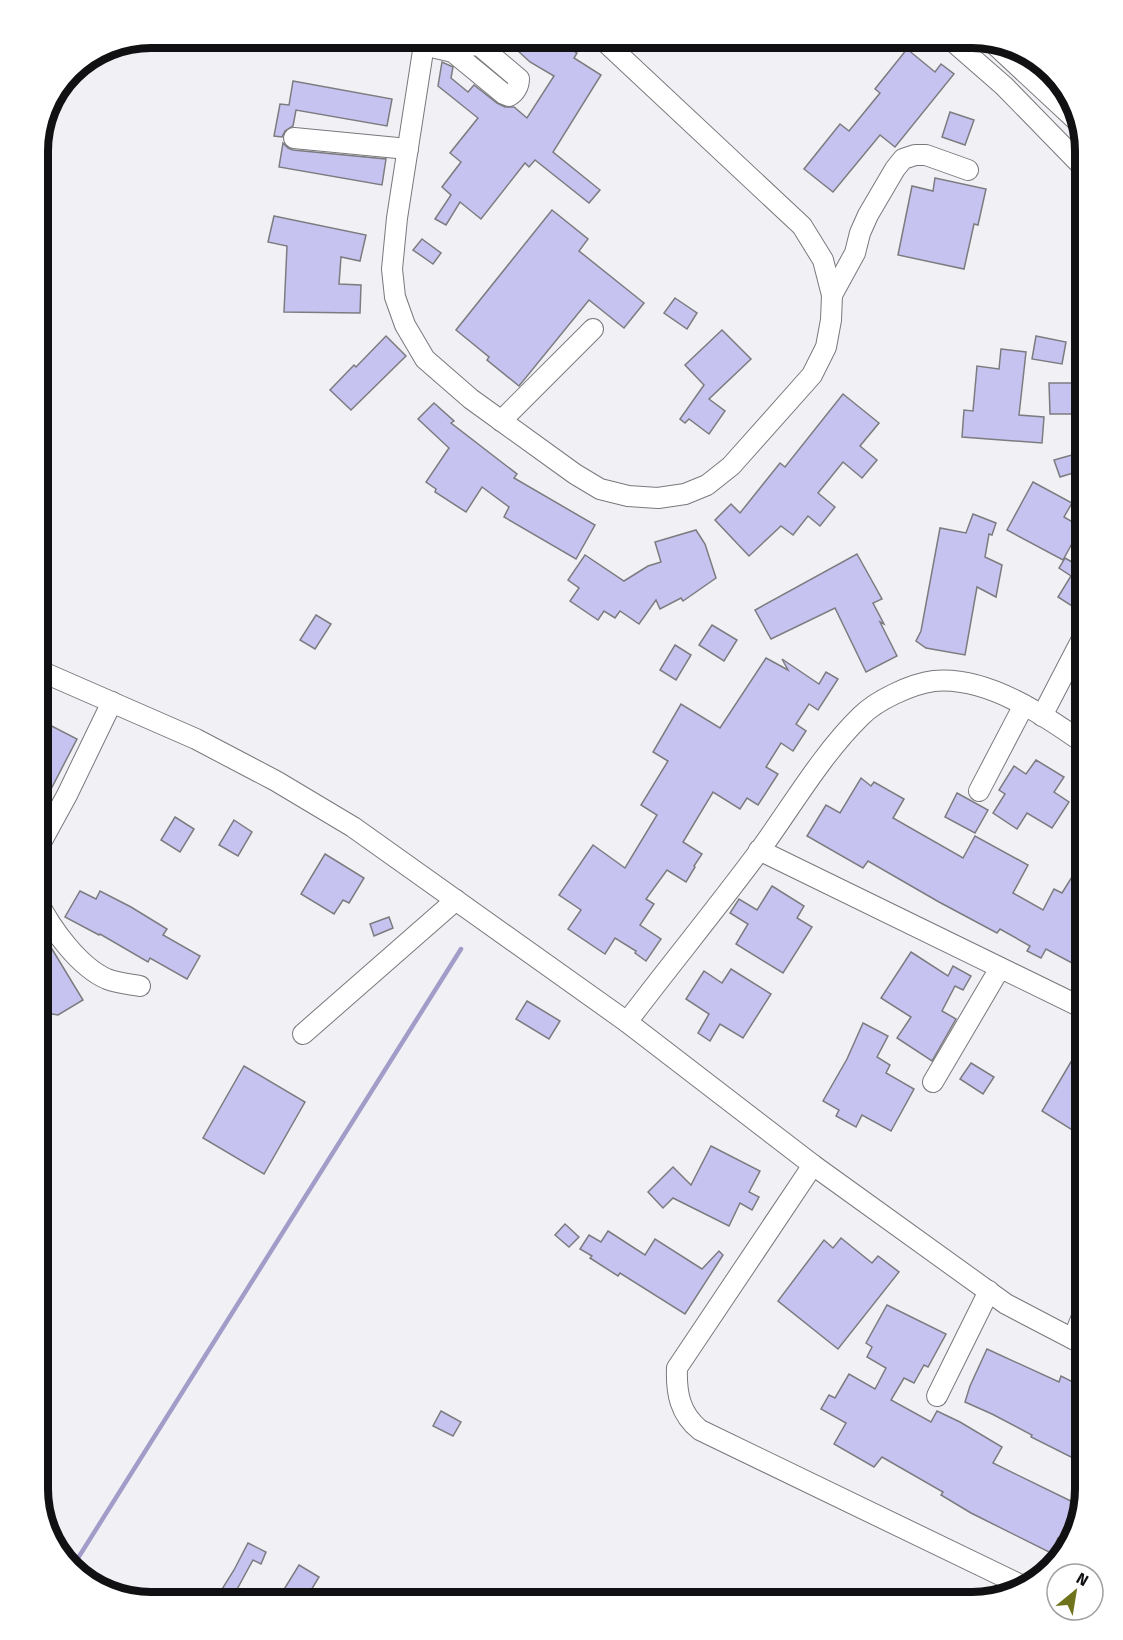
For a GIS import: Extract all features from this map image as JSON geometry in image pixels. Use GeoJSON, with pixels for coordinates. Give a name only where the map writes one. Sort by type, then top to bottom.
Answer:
{"type":"FeatureCollection","features":[{"type":"Feature","properties":{"kind":"street"},"geometry":{"type":"LineString","coordinates":[[423,48],[397,218],[392,269],[395,297],[415,344],[425,359],[471,399],[575,474],[600,489],[638,497],[658,498],[685,494],[707,485],[731,466],[812,375],[826,347],[831,320],[832,295],[823,260],[802,226],[612,48]]}},
{"type":"Feature","properties":{"kind":"street"},"geometry":{"type":"LineString","coordinates":[[442,48],[453,52]]}},
{"type":"Feature","properties":{"kind":"street"},"geometry":{"type":"LineString","coordinates":[[960,48],[1004,86],[1075,158]]}},
{"type":"Feature","properties":{"kind":"street"},"geometry":{"type":"LineString","coordinates":[[1003,53],[1067,112]]}},
{"type":"Feature","properties":{"kind":"street"},"geometry":{"type":"LineString","coordinates":[[294,138],[408,149]]}},
{"type":"Feature","properties":{"kind":"street"},"geometry":{"type":"LineString","coordinates":[[832,295],[855,253],[868,215],[903,159],[915,155],[926,155],[968,170]]}},
{"type":"Feature","properties":{"kind":"street"},"geometry":{"type":"LineString","coordinates":[[501,422],[592,329]]}},
{"type":"Feature","properties":{"kind":"street"},"geometry":{"type":"LineString","coordinates":[[1042,716],[1075,654]]}},
{"type":"Feature","properties":{"kind":"street"},"geometry":{"type":"LineString","coordinates":[[48,674],[196,739],[276,781],[353,827],[627,1022],[813,1165],[989,1292],[1006,1304],[1075,1338]]}},
{"type":"Feature","properties":{"kind":"street"},"geometry":{"type":"LineString","coordinates":[[627,1022],[833,749],[862,714],[896,692],[934,681],[974,684],[1024,705],[1075,737]]}},
{"type":"Feature","properties":{"kind":"street"},"geometry":{"type":"LineString","coordinates":[[48,830],[112,702]]}},
{"type":"Feature","properties":{"kind":"street"},"geometry":{"type":"LineString","coordinates":[[979,791],[1024,705]]}},
{"type":"Feature","properties":{"kind":"street"},"geometry":{"type":"LineString","coordinates":[[759,850],[1075,1004]]}},
{"type":"Feature","properties":{"kind":"street"},"geometry":{"type":"LineString","coordinates":[[303,1034],[456,900]]}},
{"type":"Feature","properties":{"kind":"street"},"geometry":{"type":"LineString","coordinates":[[48,918],[55,930],[91,970],[108,979],[140,986]]}},
{"type":"Feature","properties":{"kind":"street"},"geometry":{"type":"LineString","coordinates":[[933,1082],[1000,968]]}},
{"type":"Feature","properties":{"kind":"street"},"geometry":{"type":"LineString","coordinates":[[813,1165],[677,1368],[676,1383],[683,1411],[689,1421],[700,1430],[1015,1582]]}},
{"type":"Feature","properties":{"kind":"street"},"geometry":{"type":"LineString","coordinates":[[937,1396],[989,1292]]}},
{"type":"Feature","properties":{"kind":"building"},"geometry":{"type":"Polygon","coordinates":[[[515,48],[569,48],[577,53],[574,58],[601,75],[553,152],[600,190],[589,203],[535,160],[529,167],[525,163],[481,219],[460,202],[446,225],[435,219],[451,195],[442,187],[461,162],[450,153],[478,118],[438,86],[442,62],[453,67],[451,78],[468,92],[474,85],[497,103],[505,107],[514,107],[527,118],[554,76],[530,62],[515,48]]]}},
{"type":"Feature","properties":{"kind":"building"},"geometry":{"type":"Polygon","coordinates":[[[907,49],[935,72],[941,64],[954,74],[895,147],[880,135],[833,192],[804,169],[840,124],[849,131],[880,93],[875,89],[907,49]]]}},
{"type":"Feature","properties":{"kind":"building"},"geometry":{"type":"Polygon","coordinates":[[[293,81],[392,99],[387,126],[296,110],[293,126],[285,131],[282,137],[274,136],[280,104],[289,105],[293,81]]]}},
{"type":"Feature","properties":{"kind":"building"},"geometry":{"type":"Polygon","coordinates":[[[950,112],[974,120],[965,145],[942,137],[950,112]]]}},
{"type":"Feature","properties":{"kind":"building"},"geometry":{"type":"Polygon","coordinates":[[[283,143],[293,150],[386,159],[382,185],[279,167],[283,143]]]}},
{"type":"Feature","properties":{"kind":"building"},"geometry":{"type":"Polygon","coordinates":[[[935,178],[986,189],[978,225],[974,224],[964,269],[898,255],[912,186],[933,191],[935,178]]]}},
{"type":"Feature","properties":{"kind":"building"},"geometry":{"type":"Polygon","coordinates":[[[552,210],[588,239],[579,251],[644,303],[624,328],[589,300],[519,386],[487,360],[489,357],[456,330],[552,210]]]}},
{"type":"Feature","properties":{"kind":"building"},"geometry":{"type":"Polygon","coordinates":[[[274,216],[366,235],[360,261],[341,257],[339,284],[361,285],[360,313],[284,312],[287,246],[268,242],[274,216]]]}},
{"type":"Feature","properties":{"kind":"building"},"geometry":{"type":"Polygon","coordinates":[[[422,239],[441,253],[433,264],[413,250],[422,239]]]}},
{"type":"Feature","properties":{"kind":"building"},"geometry":{"type":"Polygon","coordinates":[[[675,298],[697,313],[687,329],[664,313],[675,298]]]}},
{"type":"Feature","properties":{"kind":"building"},"geometry":{"type":"Polygon","coordinates":[[[722,330],[751,359],[709,399],[725,411],[709,434],[689,419],[685,423],[680,419],[704,385],[685,365],[722,330]]]}},
{"type":"Feature","properties":{"kind":"building"},"geometry":{"type":"Polygon","coordinates":[[[386,336],[406,356],[351,410],[330,390],[386,336]]]}},
{"type":"Feature","properties":{"kind":"building"},"geometry":{"type":"Polygon","coordinates":[[[1036,336],[1066,342],[1062,364],[1032,359],[1036,336]]]}},
{"type":"Feature","properties":{"kind":"building"},"geometry":{"type":"Polygon","coordinates":[[[1001,349],[1026,352],[1019,415],[1044,417],[1042,443],[962,437],[964,410],[973,411],[977,366],[999,369],[1001,349]]]}},
{"type":"Feature","properties":{"kind":"building"},"geometry":{"type":"Polygon","coordinates":[[[1049,383],[1075,383],[1075,414],[1050,414],[1049,383]]]}},
{"type":"Feature","properties":{"kind":"building"},"geometry":{"type":"Polygon","coordinates":[[[843,394],[879,423],[860,446],[877,460],[862,478],[843,462],[818,493],[835,507],[820,526],[808,516],[793,535],[781,526],[749,556],[715,520],[731,504],[740,513],[780,463],[785,467],[843,394]]]}},
{"type":"Feature","properties":{"kind":"building"},"geometry":{"type":"Polygon","coordinates":[[[434,403],[454,421],[451,423],[517,474],[514,478],[595,525],[576,559],[504,517],[509,507],[482,487],[466,512],[435,492],[436,489],[426,482],[449,448],[418,419],[434,403]]]}},
{"type":"Feature","properties":{"kind":"building"},"geometry":{"type":"Polygon","coordinates":[[[1075,454],[1075,472],[1060,477],[1054,460],[1075,454]]]}},
{"type":"Feature","properties":{"kind":"building"},"geometry":{"type":"Polygon","coordinates":[[[1033,482],[1072,503],[1064,517],[1075,523],[1075,538],[1063,560],[1007,530],[1033,482]]]}},
{"type":"Feature","properties":{"kind":"building"},"geometry":{"type":"Polygon","coordinates":[[[973,514],[996,523],[992,535],[989,534],[985,557],[1002,565],[996,597],[977,587],[965,655],[926,648],[916,641],[921,631],[940,528],[966,533],[973,514]]]}},
{"type":"Feature","properties":{"kind":"building"},"geometry":{"type":"Polygon","coordinates":[[[696,530],[705,544],[716,578],[683,601],[681,598],[660,609],[656,600],[639,624],[620,611],[615,618],[604,611],[598,620],[570,601],[579,588],[568,580],[585,555],[624,581],[648,566],[661,562],[655,542],[696,530]]]}},
{"type":"Feature","properties":{"kind":"building"},"geometry":{"type":"Polygon","coordinates":[[[857,554],[882,599],[873,603],[897,656],[866,672],[835,608],[771,639],[755,610],[857,554]]]}},
{"type":"Feature","properties":{"kind":"building"},"geometry":{"type":"Polygon","coordinates":[[[1065,558],[1075,564],[1075,602],[1072,606],[1058,597],[1071,576],[1059,568],[1065,558]]]}},
{"type":"Feature","properties":{"kind":"building"},"geometry":{"type":"Polygon","coordinates":[[[316,615],[331,624],[315,649],[300,640],[316,615]]]}},
{"type":"Feature","properties":{"kind":"building"},"geometry":{"type":"Polygon","coordinates":[[[712,625],[737,640],[724,661],[699,645],[712,625]]]}},
{"type":"Feature","properties":{"kind":"building"},"geometry":{"type":"Polygon","coordinates":[[[675,645],[691,655],[676,680],[660,670],[675,645]]]}},
{"type":"Feature","properties":{"kind":"building"},"geometry":{"type":"Polygon","coordinates":[[[766,658],[788,670],[782,659],[819,684],[826,672],[838,679],[818,710],[809,704],[796,724],[806,731],[793,751],[781,743],[766,767],[778,774],[758,805],[747,798],[740,809],[713,792],[683,842],[702,854],[686,882],[667,870],[646,899],[654,904],[640,925],[661,939],[646,961],[635,953],[636,951],[615,938],[605,954],[568,929],[581,910],[559,895],[593,845],[625,868],[657,815],[641,805],[668,761],[653,752],[681,704],[720,728],[766,658]]]}},
{"type":"Feature","properties":{"kind":"building"},"geometry":{"type":"Polygon","coordinates":[[[48,724],[77,739],[48,792],[48,724]]]}},
{"type":"Feature","properties":{"kind":"building"},"geometry":{"type":"Polygon","coordinates":[[[1036,760],[1064,777],[1054,792],[1069,802],[1052,828],[1027,813],[1017,829],[993,813],[1005,794],[999,790],[1014,766],[1026,774],[1036,760]]]}},
{"type":"Feature","properties":{"kind":"building"},"geometry":{"type":"Polygon","coordinates":[[[861,778],[871,786],[874,782],[904,799],[893,818],[963,858],[975,836],[1028,865],[1013,893],[1043,910],[1054,889],[1062,893],[1075,872],[1075,965],[1046,949],[1041,958],[1027,951],[1030,946],[1000,929],[997,933],[868,861],[863,868],[807,836],[826,805],[840,813],[861,778]]]}},
{"type":"Feature","properties":{"kind":"building"},"geometry":{"type":"Polygon","coordinates":[[[957,793],[988,810],[975,833],[945,817],[957,793]]]}},
{"type":"Feature","properties":{"kind":"building"},"geometry":{"type":"Polygon","coordinates":[[[175,817],[194,829],[180,852],[161,840],[175,817]]]}},
{"type":"Feature","properties":{"kind":"building"},"geometry":{"type":"Polygon","coordinates":[[[234,820],[252,832],[238,856],[219,845],[234,820]]]}},
{"type":"Feature","properties":{"kind":"building"},"geometry":{"type":"Polygon","coordinates":[[[325,854],[364,878],[349,903],[343,900],[334,914],[301,894],[325,854]]]}},
{"type":"Feature","properties":{"kind":"building"},"geometry":{"type":"Polygon","coordinates":[[[772,886],[804,906],[797,918],[812,927],[783,973],[736,944],[748,924],[730,913],[739,899],[757,910],[772,886]]]}},
{"type":"Feature","properties":{"kind":"building"},"geometry":{"type":"Polygon","coordinates":[[[80,891],[96,899],[100,891],[131,907],[167,929],[163,935],[200,956],[187,979],[150,958],[148,962],[65,917],[80,891]]]}},
{"type":"Feature","properties":{"kind":"building"},"geometry":{"type":"Polygon","coordinates":[[[389,917],[393,928],[374,936],[370,924],[389,917]]]}},
{"type":"Feature","properties":{"kind":"building"},"geometry":{"type":"Polygon","coordinates":[[[48,942],[83,1000],[58,1015],[48,1013],[48,942]]]}},
{"type":"Feature","properties":{"kind":"building"},"geometry":{"type":"Polygon","coordinates":[[[911,952],[948,976],[953,966],[971,976],[963,990],[955,986],[942,1011],[956,1019],[932,1061],[897,1038],[911,1017],[881,998],[911,952]]]}},
{"type":"Feature","properties":{"kind":"building"},"geometry":{"type":"Polygon","coordinates":[[[731,969],[771,994],[743,1038],[720,1024],[710,1041],[698,1033],[709,1014],[686,999],[704,971],[722,983],[731,969]]]}},
{"type":"Feature","properties":{"kind":"building"},"geometry":{"type":"Polygon","coordinates":[[[527,1001],[560,1021],[549,1039],[516,1019],[527,1001]]]}},
{"type":"Feature","properties":{"kind":"building"},"geometry":{"type":"Polygon","coordinates":[[[863,1023],[888,1036],[877,1057],[890,1065],[886,1073],[914,1089],[891,1131],[862,1115],[856,1127],[836,1116],[839,1110],[823,1101],[847,1059],[863,1023]]]}},
{"type":"Feature","properties":{"kind":"building"},"geometry":{"type":"Polygon","coordinates":[[[1075,1055],[1075,1132],[1042,1111],[1075,1055]]]}},
{"type":"Feature","properties":{"kind":"building"},"geometry":{"type":"Polygon","coordinates":[[[971,1063],[994,1077],[983,1094],[960,1079],[971,1063]]]}},
{"type":"Feature","properties":{"kind":"building"},"geometry":{"type":"Polygon","coordinates":[[[244,1066],[305,1102],[264,1174],[203,1138],[244,1066]]]}},
{"type":"Feature","properties":{"kind":"building"},"geometry":{"type":"Polygon","coordinates":[[[711,1146],[760,1171],[749,1192],[759,1197],[752,1210],[740,1203],[729,1226],[673,1198],[663,1208],[648,1192],[673,1167],[691,1185],[711,1146]]]}},
{"type":"Feature","properties":{"kind":"building"},"geometry":{"type":"Polygon","coordinates":[[[565,1224],[579,1237],[569,1247],[555,1235],[565,1224]]]}},
{"type":"Feature","properties":{"kind":"building"},"geometry":{"type":"Polygon","coordinates":[[[608,1231],[645,1255],[655,1239],[702,1269],[719,1251],[723,1255],[685,1314],[620,1273],[618,1276],[580,1249],[589,1235],[601,1242],[608,1231]]]}},
{"type":"Feature","properties":{"kind":"building"},"geometry":{"type":"Polygon","coordinates":[[[841,1238],[872,1263],[878,1256],[899,1272],[838,1349],[778,1301],[824,1240],[833,1248],[841,1238]]]}},
{"type":"Feature","properties":{"kind":"building"},"geometry":{"type":"Polygon","coordinates":[[[887,1305],[946,1334],[928,1367],[924,1365],[914,1383],[904,1378],[891,1400],[931,1422],[937,1411],[960,1422],[1002,1447],[993,1463],[1074,1503],[1067,1529],[1061,1540],[1058,1538],[1051,1553],[971,1513],[941,1495],[943,1492],[882,1457],[874,1467],[834,1444],[846,1423],[821,1409],[829,1395],[835,1398],[849,1374],[875,1389],[886,1368],[867,1357],[872,1347],[866,1343],[887,1305]]]}},
{"type":"Feature","properties":{"kind":"building"},"geometry":{"type":"Polygon","coordinates":[[[987,1349],[1059,1382],[1061,1376],[1075,1383],[1075,1459],[965,1402],[987,1349]]]}},
{"type":"Feature","properties":{"kind":"building"},"geometry":{"type":"Polygon","coordinates":[[[441,1411],[461,1422],[453,1436],[433,1426],[441,1411]]]}},
{"type":"Feature","properties":{"kind":"building"},"geometry":{"type":"Polygon","coordinates":[[[248,1543],[266,1552],[261,1564],[253,1560],[235,1592],[220,1592],[248,1543]]]}},
{"type":"Feature","properties":{"kind":"building"},"geometry":{"type":"Polygon","coordinates":[[[299,1565],[319,1577],[310,1592],[283,1591],[299,1565]]]}},
{"type":"Feature","properties":{"kind":"waterway"},"geometry":{"type":"LineString","coordinates":[[77,1560],[461,949]]}}]}
